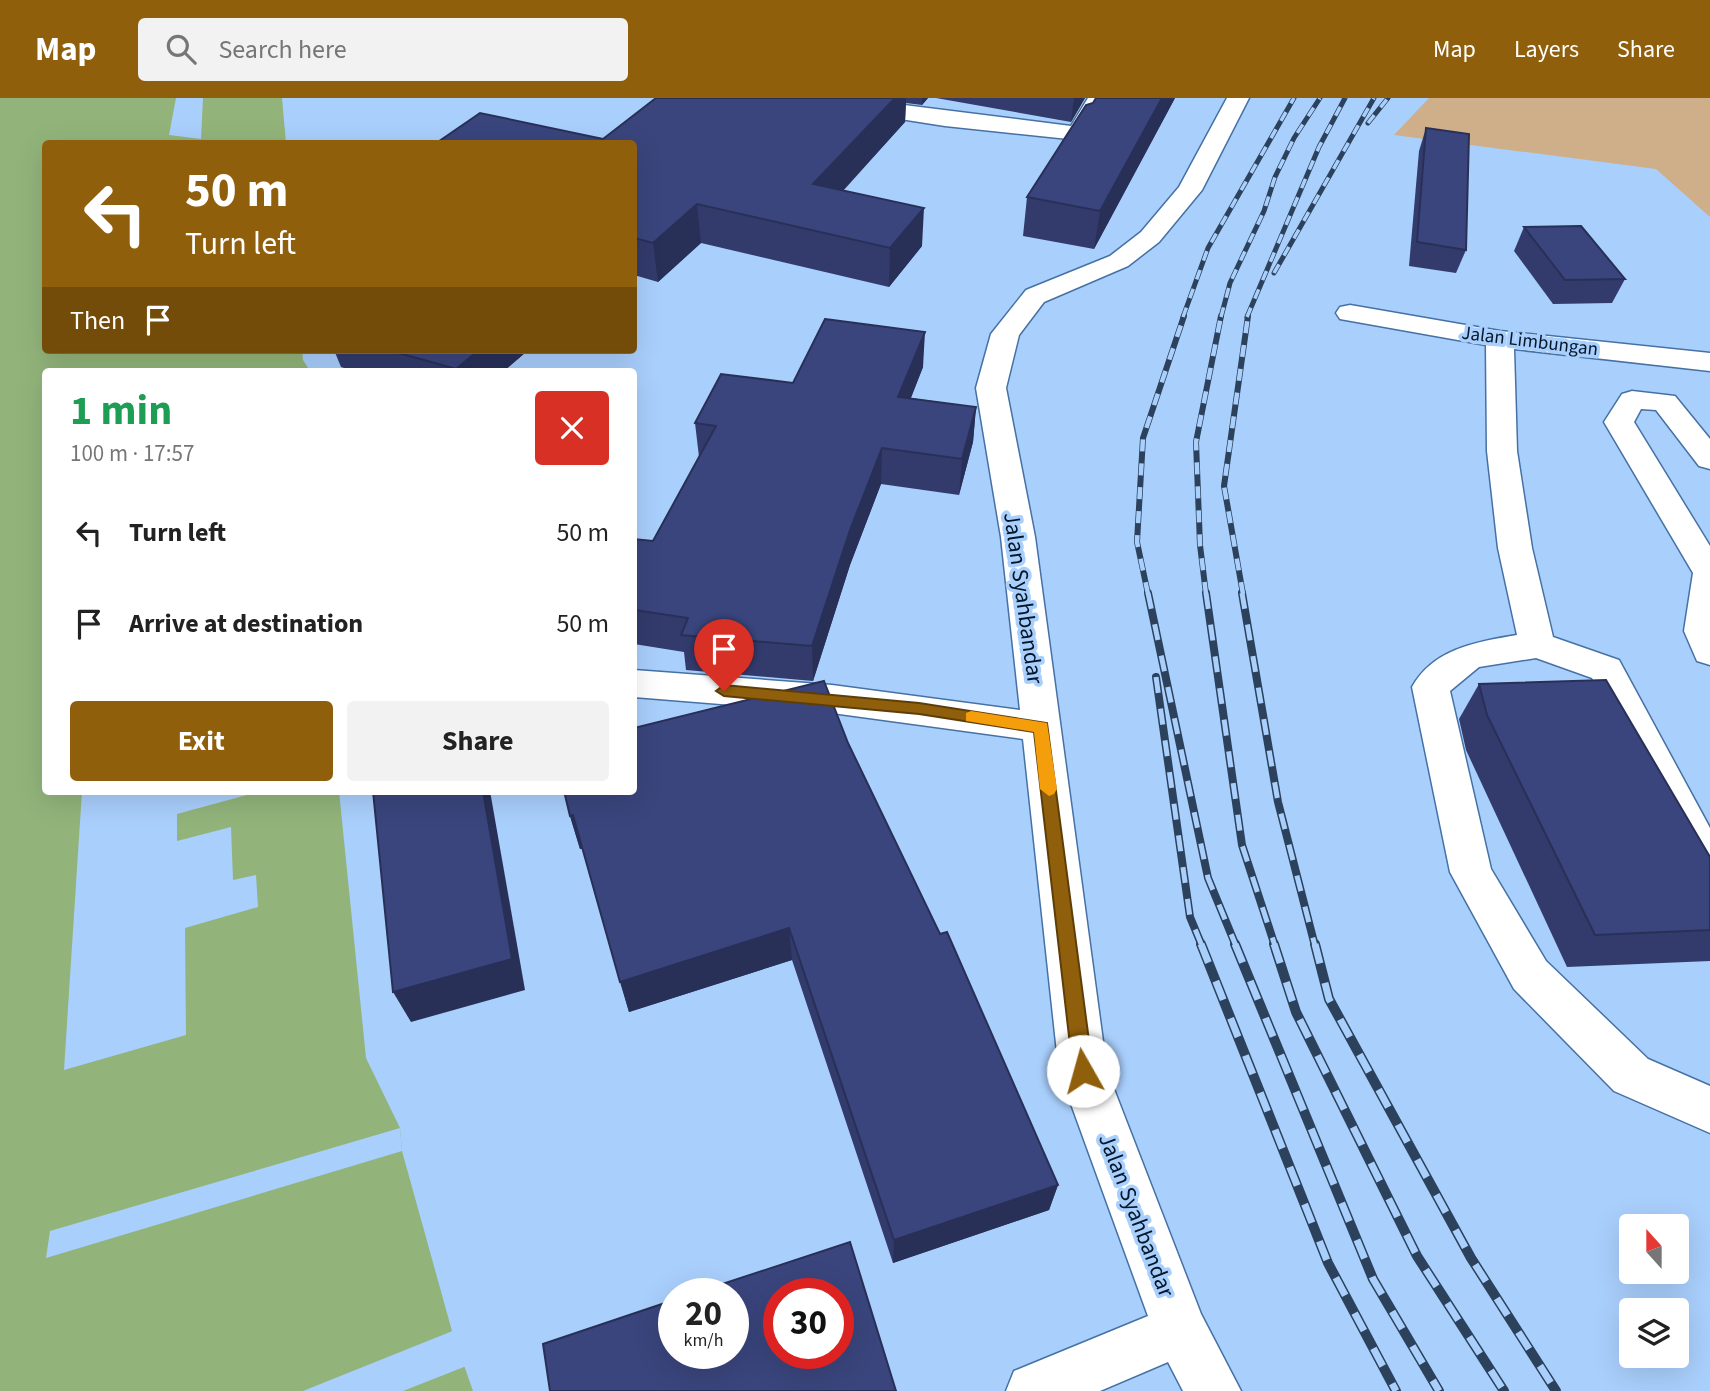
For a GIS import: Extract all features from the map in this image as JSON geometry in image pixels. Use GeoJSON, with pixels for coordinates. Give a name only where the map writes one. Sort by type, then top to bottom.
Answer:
{"type":"FeatureCollection","features":[{"type":"Feature","properties":{"kind":"street"},"geometry":{"type":"LineString","coordinates":[[804,98],[945,119],[1078,133],[1100,98]]}},
{"type":"Feature","properties":{"kind":"street","name":"Jalan Syahbandar"},"geometry":{"type":"LineString","coordinates":[[1213,1391],[1180,1329],[1083,1071],[1018,537],[991,388],[1005,334],[1035,296],[1119,261],[1150,237],[1190,190],[1238,98]]}},
{"type":"Feature","properties":{"kind":"street","name":"Jalan Limbungan"},"geometry":{"type":"LineString","coordinates":[[1350,313],[1500,339],[1710,362]]}},
{"type":"Feature","properties":{"kind":"street"},"geometry":{"type":"LineString","coordinates":[[1500,339],[1502,451],[1515,548],[1537,645]]}},
{"type":"Feature","properties":{"kind":"street"},"geometry":{"type":"LineString","coordinates":[[1710,459],[1665,402],[1632,400],[1619,422],[1709,570],[1702,631],[1710,652]]}},
{"type":"Feature","properties":{"kind":"street"},"geometry":{"type":"LineString","coordinates":[[1710,868],[1606,669],[1537,645],[1469,656],[1430,687],[1471,872],[1530,975],[1631,1075],[1710,1110]]}},
{"type":"Feature","properties":{"kind":"street"},"geometry":{"type":"LineString","coordinates":[[637,683],[857,702],[1041,727]]}},
{"type":"Feature","properties":{"kind":"street"},"geometry":{"type":"LineString","coordinates":[[1034,1391],[1180,1329]]}},
{"type":"Feature","properties":{"kind":"shaded area"},"geometry":{"type":"Polygon","coordinates":[[[0,98],[282,98],[286,140],[42,140],[42,354],[302,354],[308,368],[42,368],[42,795],[339,795],[366,1058],[400,1128],[402,1151],[452,1331],[473,1391],[0,1391],[0,98]]]}},
{"type":"Feature","properties":{"kind":"shaded area"},"geometry":{"type":"Polygon","coordinates":[[[1429,98],[1710,98],[1710,217],[1656,169],[1394,135],[1429,98]]]}},
{"type":"Feature","properties":{"kind":"pier"},"geometry":{"type":"Polygon","coordinates":[[[176,98],[203,98],[201,139],[169,135],[176,98]]]}},
{"type":"Feature","properties":{"kind":"pier"},"geometry":{"type":"Polygon","coordinates":[[[82,795],[247,795],[177,814],[177,841],[231,827],[233,880],[256,875],[258,907],[185,928],[186,1035],[64,1070],[82,795]]]}},
{"type":"Feature","properties":{"kind":"pier"},"geometry":{"type":"Polygon","coordinates":[[[400,1128],[402,1151],[46,1258],[50,1231],[400,1128]]]}},
{"type":"Feature","properties":{"kind":"pier"},"geometry":{"type":"Polygon","coordinates":[[[455,1330],[469,1365],[403,1391],[303,1391],[455,1330]]]}},
{"type":"Feature","properties":{"kind":"building"},"geometry":{"type":"Polygon","coordinates":[[[656,98],[895,98],[813,184],[924,208],[890,248],[697,204],[653,243],[637,239],[637,140],[441,140],[480,113],[603,139],[656,98]]]}},
{"type":"Feature","properties":{"kind":"building"},"geometry":{"type":"Polygon","coordinates":[[[1096,98],[1162,98],[1100,211],[1027,197],[1086,105],[1093,103],[1096,98]]]}},
{"type":"Feature","properties":{"kind":"building"},"geometry":{"type":"Polygon","coordinates":[[[1426,128],[1469,134],[1466,250],[1417,242],[1426,128]]]}},
{"type":"Feature","properties":{"kind":"building"},"geometry":{"type":"Polygon","coordinates":[[[1581,226],[1625,279],[1565,280],[1524,227],[1581,226]]]}},
{"type":"Feature","properties":{"kind":"building"},"geometry":{"type":"Polygon","coordinates":[[[825,319],[925,332],[898,397],[976,407],[962,459],[882,448],[850,530],[812,646],[681,635],[688,618],[637,610],[637,539],[653,541],[716,426],[695,423],[721,374],[793,383],[825,319]]]}},
{"type":"Feature","properties":{"kind":"building"},"geometry":{"type":"Polygon","coordinates":[[[402,354],[474,354],[457,368],[402,354]]]}},
{"type":"Feature","properties":{"kind":"building"},"geometry":{"type":"Polygon","coordinates":[[[1606,680],[1710,857],[1710,930],[1595,935],[1487,715],[1479,684],[1606,680]]]}},
{"type":"Feature","properties":{"kind":"building"},"geometry":{"type":"Polygon","coordinates":[[[824,681],[848,743],[940,934],[947,932],[1058,1185],[894,1240],[789,928],[620,982],[565,795],[637,795],[637,727],[824,681]]]}},
{"type":"Feature","properties":{"kind":"building"},"geometry":{"type":"Polygon","coordinates":[[[373,795],[484,795],[512,959],[393,992],[373,795]]]}},
{"type":"Feature","properties":{"kind":"building"},"geometry":{"type":"Polygon","coordinates":[[[850,1242],[896,1391],[550,1391],[543,1344],[658,1305],[658,1369],[749,1369],[749,1278],[741,1278],[850,1242]]]}},
{"type":"Feature","properties":{"kind":"railway"},"geometry":{"type":"LineString","coordinates":[[1183,317],[1208,248],[1294,98]]}},
{"type":"Feature","properties":{"kind":"railway"},"geometry":{"type":"LineString","coordinates":[[1221,317],[1230,283],[1264,211],[1275,177],[1294,138],[1320,98]]}},
{"type":"Feature","properties":{"kind":"railway"},"geometry":{"type":"LineString","coordinates":[[1247,317],[1319,147],[1345,98]]}},
{"type":"Feature","properties":{"kind":"railway"},"geometry":{"type":"LineString","coordinates":[[1274,273],[1374,98]]}},
{"type":"Feature","properties":{"kind":"railway"},"geometry":{"type":"LineString","coordinates":[[1368,123],[1388,98]]}},
{"type":"Feature","properties":{"kind":"railway"},"geometry":{"type":"LineString","coordinates":[[1148,594],[1137,542],[1143,438],[1184,316]]}},
{"type":"Feature","properties":{"kind":"railway"},"geometry":{"type":"LineString","coordinates":[[1206,594],[1200,545],[1196,442],[1221,316]]}},
{"type":"Feature","properties":{"kind":"railway"},"geometry":{"type":"LineString","coordinates":[[1243,594],[1224,486],[1248,316]]}},
{"type":"Feature","properties":{"kind":"railway"},"geometry":{"type":"LineString","coordinates":[[1148,593],[1208,878],[1236,946]]}},
{"type":"Feature","properties":{"kind":"railway"},"geometry":{"type":"LineString","coordinates":[[1206,593],[1242,845],[1275,946]]}},
{"type":"Feature","properties":{"kind":"railway"},"geometry":{"type":"LineString","coordinates":[[1242,593],[1278,802],[1315,946]]}},
{"type":"Feature","properties":{"kind":"railway"},"geometry":{"type":"LineString","coordinates":[[1156,677],[1190,917],[1202,946]]}},
{"type":"Feature","properties":{"kind":"railway"},"geometry":{"type":"LineString","coordinates":[[1201,944],[1328,1263],[1396,1391]]}},
{"type":"Feature","properties":{"kind":"railway"},"geometry":{"type":"LineString","coordinates":[[1235,944],[1373,1279],[1439,1391]]}},
{"type":"Feature","properties":{"kind":"railway"},"geometry":{"type":"LineString","coordinates":[[1274,944],[1296,1012],[1417,1256],[1504,1391]]}},
{"type":"Feature","properties":{"kind":"railway"},"geometry":{"type":"LineString","coordinates":[[1315,944],[1329,999],[1471,1258],[1556,1391]]}},
{"type":"Feature","properties":{"kind":"slow traffic"},"geometry":{"type":"LineString","coordinates":[[971,717],[1041,727],[1049,789]]}},
{"type":"Feature","properties":{"kind":"route"},"geometry":{"type":"LineString","coordinates":[[724,691],[832,699],[1041,727],[1083,1071]]}}]}
